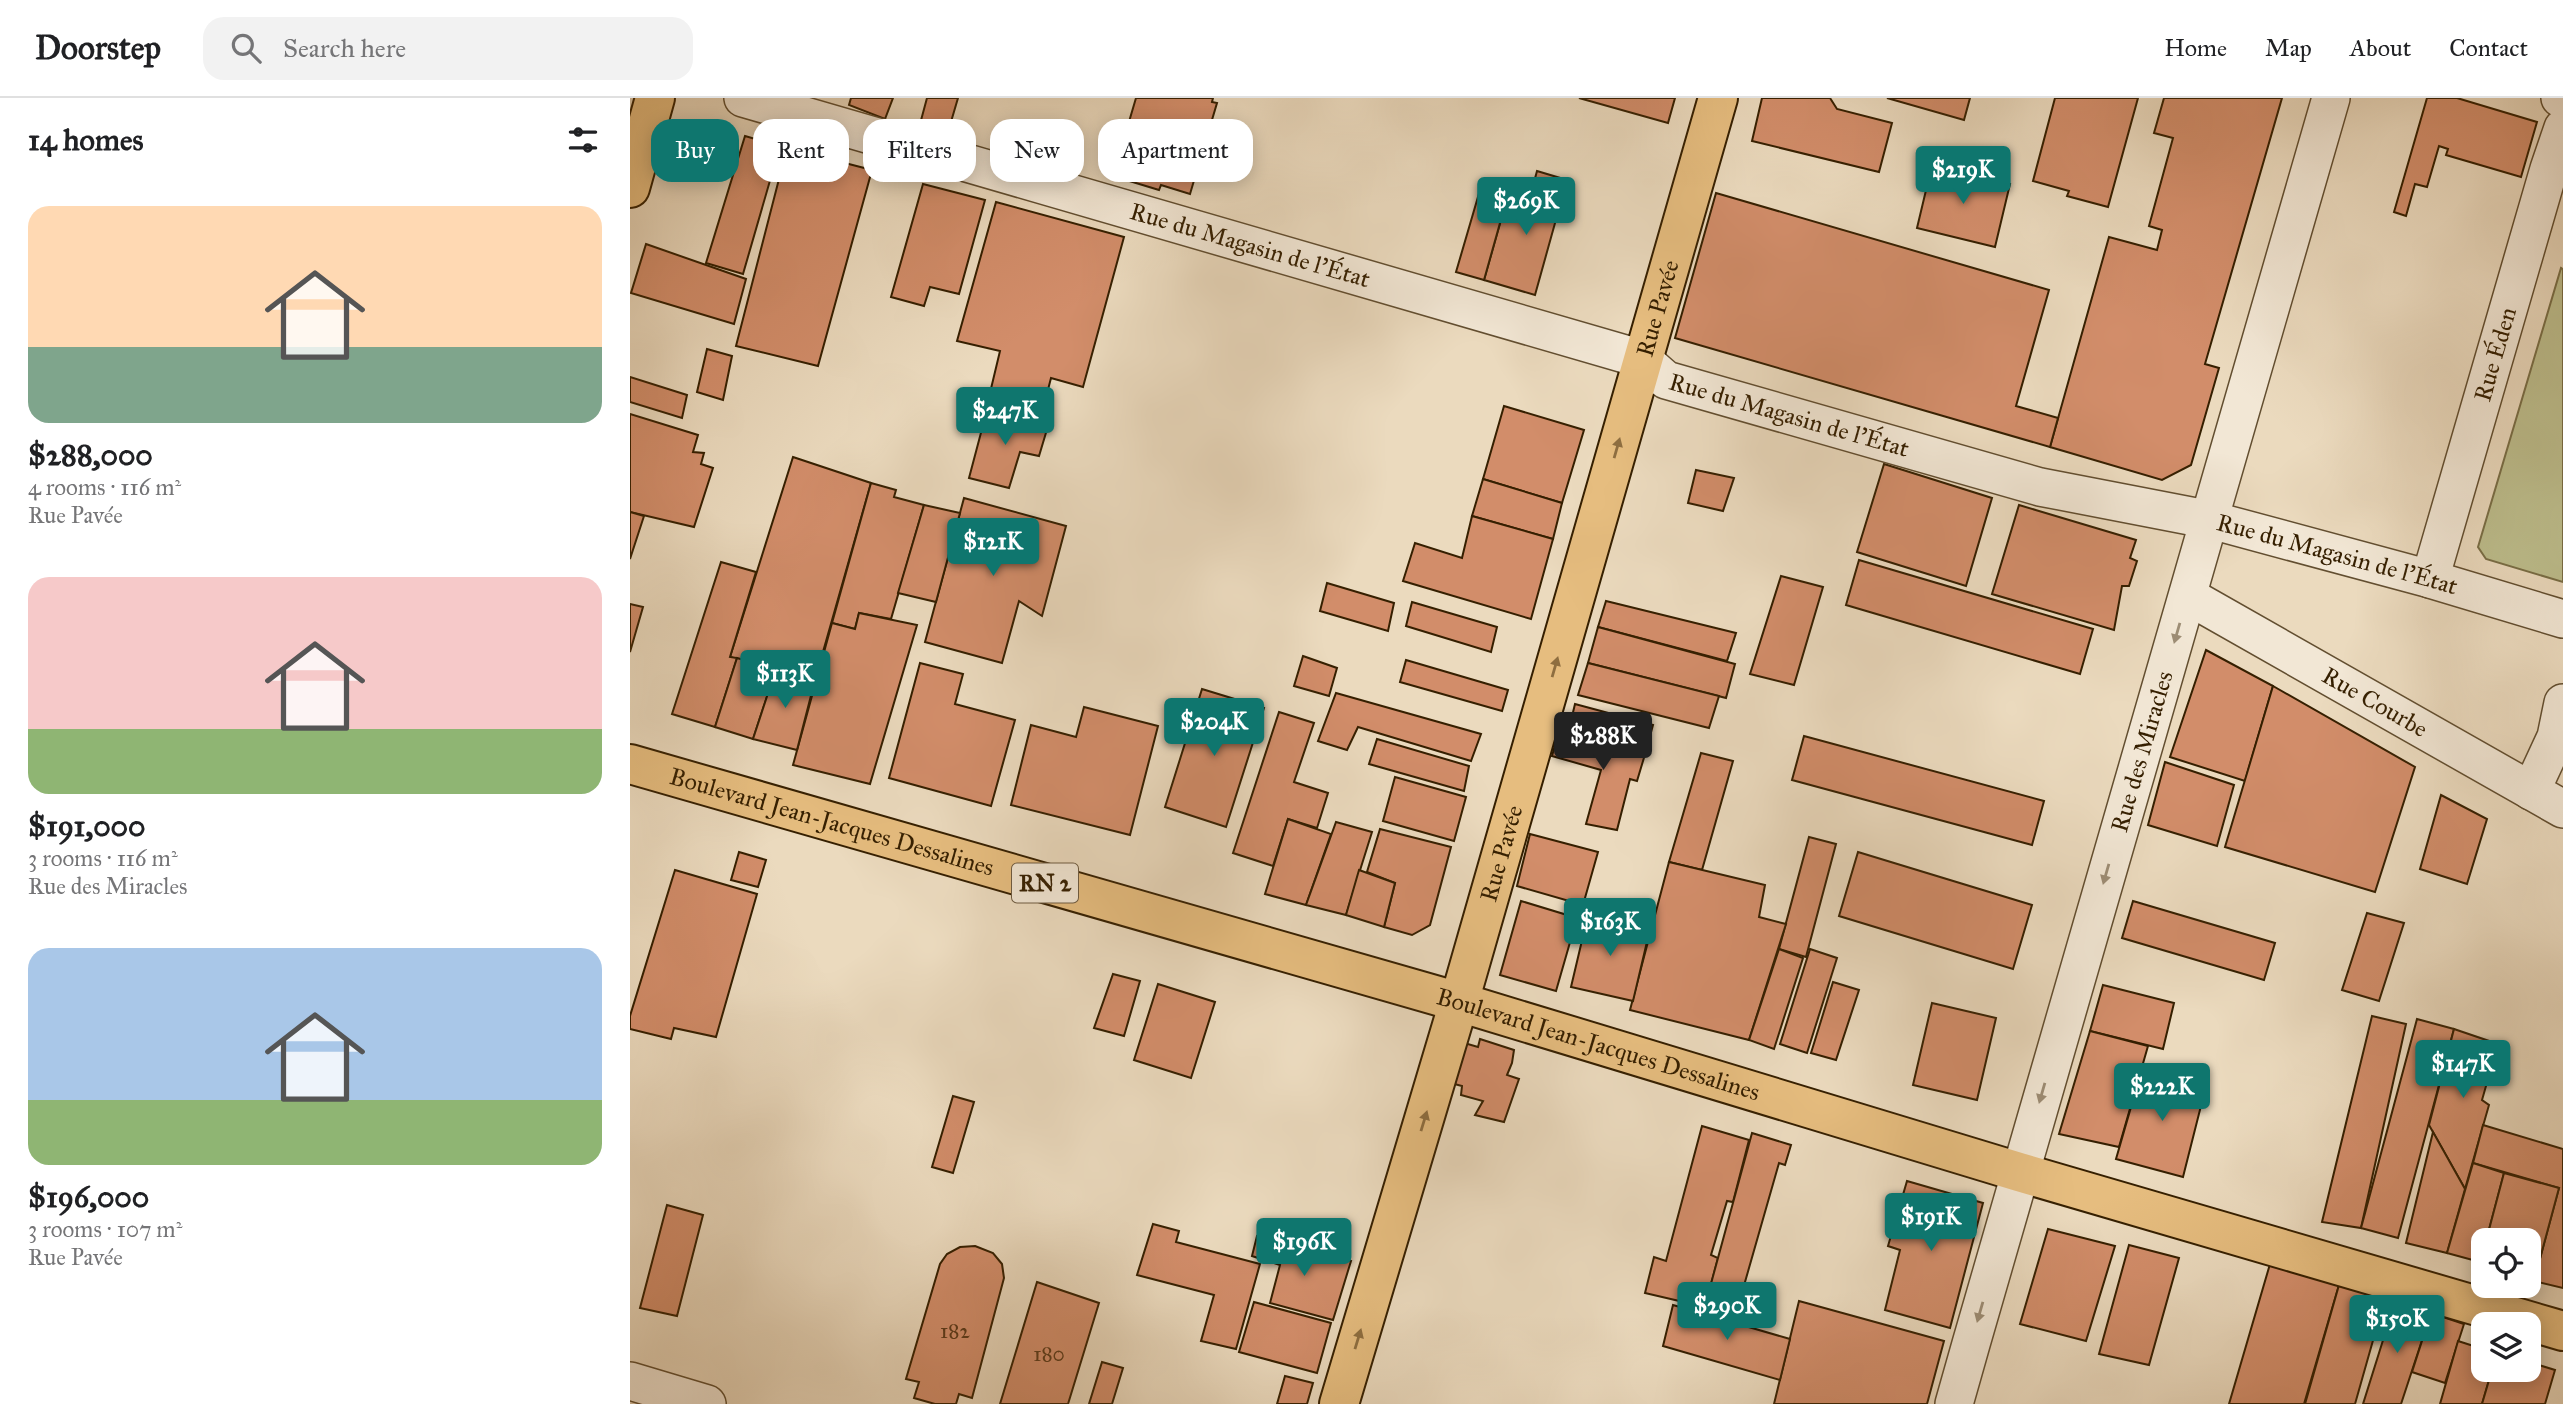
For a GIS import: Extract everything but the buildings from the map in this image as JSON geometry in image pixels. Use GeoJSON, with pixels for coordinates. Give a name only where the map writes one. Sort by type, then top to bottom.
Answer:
{"type":"FeatureCollection","features":[{"type":"Feature","properties":{"kind":"main road"},"geometry":{"type":"LineString","coordinates":[[630,188],[655,98]]}},
{"type":"Feature","properties":{"kind":"main road","name":"Rue Pavée"},"geometry":{"type":"LineString","coordinates":[[1339,1404],[1459,1002],[1718,98]]}},
{"type":"Feature","properties":{"kind":"main road","name":"Boulevard Jean-Jacques Dessalines"},"geometry":{"type":"LineString","coordinates":[[630,764],[1459,1002],[2019,1172],[2563,1331]]}},
{"type":"Feature","properties":{"kind":"street","name":"Rue du Magasin de l'État"},"geometry":{"type":"LineString","coordinates":[[743,98],[1642,359],[1665,380],[2040,487],[2211,520],[2430,579],[2563,620]]}},
{"type":"Feature","properties":{"kind":"street","name":"Rue des Miracles"},"geometry":{"type":"LineString","coordinates":[[1954,1404],[2331,98]]}},
{"type":"Feature","properties":{"kind":"street","name":"Rue Éden"},"geometry":{"type":"LineString","coordinates":[[2430,579],[2556,171],[2563,128]]}},
{"type":"Feature","properties":{"kind":"street","name":"Rue Courbe"},"geometry":{"type":"LineString","coordinates":[[2188,596],[2563,809]]}},
{"type":"Feature","properties":{"kind":"street"},"geometry":{"type":"LineString","coordinates":[[2530,791],[2556,737],[2563,703]]}},
{"type":"Feature","properties":{"kind":"street"},"geometry":{"type":"LineString","coordinates":[[630,1381],[707,1404]]}},
{"type":"Feature","properties":{"kind":"green space"},"geometry":{"type":"Polygon","coordinates":[[[2561,268],[2563,582],[2486,559],[2478,547],[2561,268]]]}}]}
